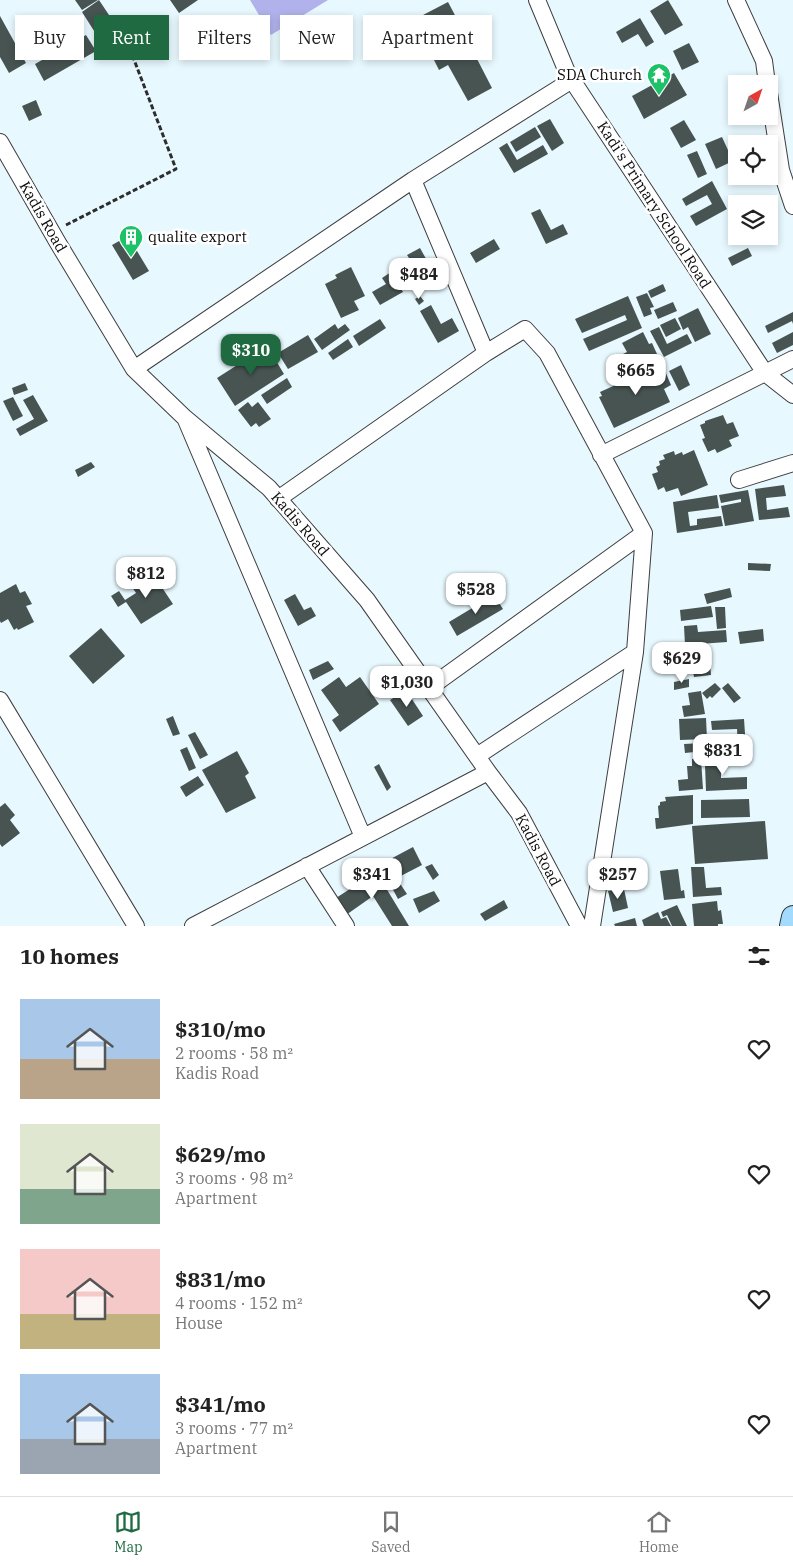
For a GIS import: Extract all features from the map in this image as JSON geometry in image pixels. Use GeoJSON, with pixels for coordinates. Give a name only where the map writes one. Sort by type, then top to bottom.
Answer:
{"type":"FeatureCollection","features":[{"type":"Feature","properties":{"kind":"main road"},"geometry":{"type":"LineString","coordinates":[[791,926],[793,916]]}},
{"type":"Feature","properties":{"kind":"street","name":"Kadi's Primary School Road"},"geometry":{"type":"LineString","coordinates":[[537,0],[572,80],[765,374],[793,396]]}},
{"type":"Feature","properties":{"kind":"street"},"geometry":{"type":"LineString","coordinates":[[736,0],[764,61],[766,75]]}},
{"type":"Feature","properties":{"kind":"street"},"geometry":{"type":"LineString","coordinates":[[134,368],[413,180],[572,80]]}},
{"type":"Feature","properties":{"kind":"street"},"geometry":{"type":"LineString","coordinates":[[774,125],[781,170],[793,206]]}},
{"type":"Feature","properties":{"kind":"street","name":"Kadis Road"},"geometry":{"type":"LineString","coordinates":[[0,142],[134,368],[185,418],[270,488],[367,600],[519,813],[579,926]]}},
{"type":"Feature","properties":{"kind":"street"},"geometry":{"type":"LineString","coordinates":[[413,180],[486,353]]}},
{"type":"Feature","properties":{"kind":"street"},"geometry":{"type":"LineString","coordinates":[[278,498],[486,353],[525,329],[547,353],[644,532],[635,652],[592,926]]}},
{"type":"Feature","properties":{"kind":"street"},"geometry":{"type":"LineString","coordinates":[[601,455],[793,359]]}},
{"type":"Feature","properties":{"kind":"street"},"geometry":{"type":"LineString","coordinates":[[185,418],[363,837]]}},
{"type":"Feature","properties":{"kind":"street"},"geometry":{"type":"LineString","coordinates":[[739,480],[793,463]]}},
{"type":"Feature","properties":{"kind":"street"},"geometry":{"type":"LineString","coordinates":[[429,688],[644,532]]}},
{"type":"Feature","properties":{"kind":"street"},"geometry":{"type":"LineString","coordinates":[[477,756],[635,652]]}},
{"type":"Feature","properties":{"kind":"street"},"geometry":{"type":"LineString","coordinates":[[0,700],[136,926]]}},
{"type":"Feature","properties":{"kind":"street"},"geometry":{"type":"LineString","coordinates":[[193,926],[488,772]]}},
{"type":"Feature","properties":{"kind":"street"},"geometry":{"type":"LineString","coordinates":[[307,866],[346,926]]}},
{"type":"Feature","properties":{"kind":"path"},"geometry":{"type":"LineString","coordinates":[[52,232],[176,169],[134,60]]}},
{"type":"Feature","properties":{"kind":"shaded area"},"geometry":{"type":"Polygon","coordinates":[[[250,0],[328,0],[304,15],[280,15],[280,29],[271,35],[270,15],[259,15],[250,0]]]}},
{"type":"Feature","properties":{"kind":"building"},"geometry":{"type":"Polygon","coordinates":[[[75,0],[98,0],[82,10],[75,0]]]}},
{"type":"Feature","properties":{"kind":"building"},"geometry":{"type":"Polygon","coordinates":[[[99,0],[109,15],[94,15],[94,31],[82,12],[99,0]]]}},
{"type":"Feature","properties":{"kind":"building"},"geometry":{"type":"Polygon","coordinates":[[[170,0],[198,0],[179,13],[170,0]]]}},
{"type":"Feature","properties":{"kind":"building"},"geometry":{"type":"Polygon","coordinates":[[[668,0],[683,25],[665,35],[650,11],[668,0]]]}},
{"type":"Feature","properties":{"kind":"building"},"geometry":{"type":"Polygon","coordinates":[[[448,2],[455,15],[423,15],[448,2]]]}},
{"type":"Feature","properties":{"kind":"building"},"geometry":{"type":"Polygon","coordinates":[[[0,16],[15,43],[15,60],[24,60],[26,63],[9,73],[0,57],[0,16]]]}},
{"type":"Feature","properties":{"kind":"building"},"geometry":{"type":"Polygon","coordinates":[[[640,18],[654,42],[646,47],[638,34],[622,43],[616,32],[640,18]]]}},
{"type":"Feature","properties":{"kind":"building"},"geometry":{"type":"Polygon","coordinates":[[[86,35],[94,48],[94,52],[84,58],[84,36],[86,35]]]}},
{"type":"Feature","properties":{"kind":"building"},"geometry":{"type":"Polygon","coordinates":[[[689,43],[699,62],[682,70],[673,51],[689,43]]]}},
{"type":"Feature","properties":{"kind":"building"},"geometry":{"type":"Polygon","coordinates":[[[42,60],[80,60],[44,81],[35,64],[42,60]]]}},
{"type":"Feature","properties":{"kind":"building"},"geometry":{"type":"Polygon","coordinates":[[[434,60],[478,60],[492,88],[468,101],[448,65],[439,70],[434,60]]]}},
{"type":"Feature","properties":{"kind":"building","name":"SDA Church"},"geometry":{"type":"Polygon","coordinates":[[[674,73],[687,95],[644,119],[632,96],[674,73]]]}},
{"type":"Feature","properties":{"kind":"building"},"geometry":{"type":"Polygon","coordinates":[[[36,100],[42,115],[29,121],[22,106],[36,100]]]}},
{"type":"Feature","properties":{"kind":"building"},"geometry":{"type":"Polygon","coordinates":[[[550,119],[564,143],[552,151],[537,126],[550,119]]]}},
{"type":"Feature","properties":{"kind":"building"},"geometry":{"type":"Polygon","coordinates":[[[684,120],[696,140],[681,148],[670,128],[684,120]]]}},
{"type":"Feature","properties":{"kind":"building"},"geometry":{"type":"Polygon","coordinates":[[[535,127],[541,137],[516,152],[510,142],[535,127]]]}},
{"type":"Feature","properties":{"kind":"building"},"geometry":{"type":"Polygon","coordinates":[[[722,137],[728,150],[728,163],[716,169],[705,144],[722,137]]]}},
{"type":"Feature","properties":{"kind":"building"},"geometry":{"type":"Polygon","coordinates":[[[507,143],[517,160],[543,145],[548,154],[514,173],[499,148],[507,143]]]}},
{"type":"Feature","properties":{"kind":"building"},"geometry":{"type":"Polygon","coordinates":[[[697,151],[707,174],[698,178],[687,155],[697,151]]]}},
{"type":"Feature","properties":{"kind":"building"},"geometry":{"type":"Polygon","coordinates":[[[712,181],[727,209],[696,226],[690,216],[712,204],[707,195],[686,206],[682,199],[712,181]]]}},
{"type":"Feature","properties":{"kind":"building"},"geometry":{"type":"Polygon","coordinates":[[[540,209],[551,230],[563,224],[568,234],[546,244],[531,213],[540,209]]]}},
{"type":"Feature","properties":{"kind":"building","name":"qualite export"},"geometry":{"type":"Polygon","coordinates":[[[128,236],[149,271],[133,280],[112,245],[128,236]]]}},
{"type":"Feature","properties":{"kind":"building"},"geometry":{"type":"Polygon","coordinates":[[[494,239],[500,249],[476,263],[470,253],[494,239]]]}},
{"type":"Feature","properties":{"kind":"building"},"geometry":{"type":"Polygon","coordinates":[[[420,248],[434,273],[410,286],[397,265],[409,258],[407,255],[420,248]]]}},
{"type":"Feature","properties":{"kind":"building"},"geometry":{"type":"Polygon","coordinates":[[[748,248],[752,256],[732,266],[728,258],[748,248]]]}},
{"type":"Feature","properties":{"kind":"building"},"geometry":{"type":"Polygon","coordinates":[[[351,267],[365,296],[354,301],[359,310],[341,318],[325,284],[337,278],[335,275],[351,267]]]}},
{"type":"Feature","properties":{"kind":"building"},"geometry":{"type":"Polygon","coordinates":[[[391,272],[403,292],[380,305],[372,292],[386,284],[382,278],[391,272]]]}},
{"type":"Feature","properties":{"kind":"building"},"geometry":{"type":"Polygon","coordinates":[[[663,284],[666,291],[651,298],[648,291],[663,284]]]}},
{"type":"Feature","properties":{"kind":"building"},"geometry":{"type":"Polygon","coordinates":[[[647,293],[654,307],[650,308],[652,314],[644,317],[636,297],[647,293]]]}},
{"type":"Feature","properties":{"kind":"building"},"geometry":{"type":"Polygon","coordinates":[[[420,296],[424,301],[419,305],[415,299],[420,296]]]}},
{"type":"Feature","properties":{"kind":"building"},"geometry":{"type":"Polygon","coordinates":[[[628,296],[642,328],[589,351],[583,339],[627,320],[625,315],[582,333],[575,319],[628,296]]]}},
{"type":"Feature","properties":{"kind":"building"},"geometry":{"type":"Polygon","coordinates":[[[673,302],[677,311],[658,319],[654,310],[673,302]]]}},
{"type":"Feature","properties":{"kind":"building"},"geometry":{"type":"Polygon","coordinates":[[[431,305],[441,324],[452,318],[459,331],[438,343],[420,311],[431,305]]]}},
{"type":"Feature","properties":{"kind":"building"},"geometry":{"type":"Polygon","coordinates":[[[698,308],[711,334],[695,342],[688,327],[683,330],[678,318],[698,308]]]}},
{"type":"Feature","properties":{"kind":"building"},"geometry":{"type":"Polygon","coordinates":[[[793,312],[793,324],[792,321],[768,333],[765,326],[793,312]]]}},
{"type":"Feature","properties":{"kind":"building"},"geometry":{"type":"Polygon","coordinates":[[[675,318],[681,329],[666,337],[660,325],[675,318]]]}},
{"type":"Feature","properties":{"kind":"building"},"geometry":{"type":"Polygon","coordinates":[[[380,319],[386,328],[359,346],[353,336],[380,319]]]}},
{"type":"Feature","properties":{"kind":"building"},"geometry":{"type":"Polygon","coordinates":[[[335,324],[338,329],[345,324],[350,330],[322,350],[314,339],[335,324]]]}},
{"type":"Feature","properties":{"kind":"building"},"geometry":{"type":"Polygon","coordinates":[[[659,327],[667,344],[687,334],[692,343],[664,357],[650,331],[659,327]]]}},
{"type":"Feature","properties":{"kind":"building"},"geometry":{"type":"Polygon","coordinates":[[[643,332],[649,344],[652,343],[657,354],[653,356],[656,362],[639,371],[632,364],[629,366],[623,354],[627,352],[622,343],[643,332]]]}},
{"type":"Feature","properties":{"kind":"building"},"geometry":{"type":"Polygon","coordinates":[[[793,332],[793,345],[777,353],[772,343],[793,332]]]}},
{"type":"Feature","properties":{"kind":"building"},"geometry":{"type":"Polygon","coordinates":[[[308,335],[318,352],[288,369],[278,353],[308,335]]]}},
{"type":"Feature","properties":{"kind":"building"},"geometry":{"type":"Polygon","coordinates":[[[348,339],[353,347],[333,360],[328,353],[348,339]]]}},
{"type":"Feature","properties":{"kind":"building"},"geometry":{"type":"Polygon","coordinates":[[[267,346],[284,374],[235,406],[217,378],[267,346]]]}},
{"type":"Feature","properties":{"kind":"building"},"geometry":{"type":"Polygon","coordinates":[[[662,364],[671,385],[664,389],[670,402],[614,428],[599,397],[602,396],[600,392],[662,364]]]}},
{"type":"Feature","properties":{"kind":"building"},"geometry":{"type":"Polygon","coordinates":[[[681,365],[690,385],[679,391],[669,371],[681,365]]]}},
{"type":"Feature","properties":{"kind":"building"},"geometry":{"type":"Polygon","coordinates":[[[287,378],[292,387],[267,404],[261,395],[287,378]]]}},
{"type":"Feature","properties":{"kind":"building"},"geometry":{"type":"Polygon","coordinates":[[[25,383],[28,390],[14,395],[12,388],[25,383]]]}},
{"type":"Feature","properties":{"kind":"building"},"geometry":{"type":"Polygon","coordinates":[[[33,395],[48,421],[20,436],[16,429],[34,419],[23,400],[33,395]]]}},
{"type":"Feature","properties":{"kind":"building"},"geometry":{"type":"Polygon","coordinates":[[[13,397],[23,416],[13,421],[3,401],[13,397]]]}},
{"type":"Feature","properties":{"kind":"building"},"geometry":{"type":"Polygon","coordinates":[[[248,402],[252,407],[258,402],[271,419],[259,427],[256,423],[251,427],[238,410],[248,402]]]}},
{"type":"Feature","properties":{"kind":"building"},"geometry":{"type":"Polygon","coordinates":[[[723,415],[727,424],[733,422],[739,436],[729,440],[732,446],[717,453],[715,449],[708,452],[702,439],[705,438],[700,425],[705,423],[705,421],[723,415]]]}},
{"type":"Feature","properties":{"kind":"building"},"geometry":{"type":"Polygon","coordinates":[[[694,450],[708,485],[681,496],[678,488],[666,492],[664,487],[658,490],[652,474],[658,472],[656,467],[660,465],[659,461],[665,459],[663,455],[674,451],[675,455],[682,452],[683,455],[694,450]]]}},
{"type":"Feature","properties":{"kind":"building"},"geometry":{"type":"Polygon","coordinates":[[[91,462],[95,467],[78,477],[75,470],[91,462]]]}},
{"type":"Feature","properties":{"kind":"building"},"geometry":{"type":"Polygon","coordinates":[[[784,485],[786,496],[766,498],[767,510],[788,507],[790,517],[759,520],[755,489],[784,485]]]}},
{"type":"Feature","properties":{"kind":"building"},"geometry":{"type":"Polygon","coordinates":[[[748,490],[754,521],[725,526],[721,506],[741,502],[741,499],[721,503],[719,495],[748,490]]]}},
{"type":"Feature","properties":{"kind":"building"},"geometry":{"type":"Polygon","coordinates":[[[717,495],[719,508],[688,512],[690,526],[697,525],[697,519],[721,516],[723,526],[677,533],[673,502],[717,495]]]}},
{"type":"Feature","properties":{"kind":"building"},"geometry":{"type":"Polygon","coordinates":[[[748,563],[771,564],[770,571],[748,570],[748,563]]]}},
{"type":"Feature","properties":{"kind":"building"},"geometry":{"type":"Polygon","coordinates":[[[153,574],[173,604],[141,624],[126,602],[118,607],[111,596],[119,591],[125,600],[136,593],[132,587],[153,574]]]}},
{"type":"Feature","properties":{"kind":"building"},"geometry":{"type":"Polygon","coordinates":[[[16,584],[20,593],[25,591],[32,604],[26,606],[34,622],[14,630],[8,619],[1,623],[0,621],[0,593],[16,584]]]}},
{"type":"Feature","properties":{"kind":"building"},"geometry":{"type":"Polygon","coordinates":[[[730,588],[732,597],[707,604],[704,594],[730,588]]]}},
{"type":"Feature","properties":{"kind":"building"},"geometry":{"type":"Polygon","coordinates":[[[295,594],[304,610],[311,607],[316,616],[298,626],[284,600],[295,594]]]}},
{"type":"Feature","properties":{"kind":"building"},"geometry":{"type":"Polygon","coordinates":[[[494,595],[503,609],[457,636],[449,622],[494,595]]]}},
{"type":"Feature","properties":{"kind":"building"},"geometry":{"type":"Polygon","coordinates":[[[711,606],[713,617],[681,621],[680,610],[711,606]]]}},
{"type":"Feature","properties":{"kind":"building"},"geometry":{"type":"Polygon","coordinates":[[[715,607],[725,607],[726,628],[717,629],[715,607]]]}},
{"type":"Feature","properties":{"kind":"building"},"geometry":{"type":"Polygon","coordinates":[[[697,625],[698,632],[726,630],[727,642],[685,645],[684,626],[697,625]]]}},
{"type":"Feature","properties":{"kind":"building"},"geometry":{"type":"Polygon","coordinates":[[[101,628],[125,656],[93,684],[69,656],[101,628]]]}},
{"type":"Feature","properties":{"kind":"building"},"geometry":{"type":"Polygon","coordinates":[[[763,629],[764,641],[740,644],[738,632],[763,629]]]}},
{"type":"Feature","properties":{"kind":"building"},"geometry":{"type":"Polygon","coordinates":[[[709,650],[711,675],[694,677],[693,672],[700,672],[699,663],[683,664],[682,653],[709,650]]]}},
{"type":"Feature","properties":{"kind":"building"},"geometry":{"type":"Polygon","coordinates":[[[328,661],[334,669],[313,680],[309,670],[328,661]]]}},
{"type":"Feature","properties":{"kind":"building"},"geometry":{"type":"Polygon","coordinates":[[[339,677],[346,687],[360,677],[379,704],[340,732],[332,720],[339,715],[321,690],[339,677]]]}},
{"type":"Feature","properties":{"kind":"building"},"geometry":{"type":"Polygon","coordinates":[[[689,679],[689,687],[674,690],[674,682],[689,679]]]}},
{"type":"Feature","properties":{"kind":"building"},"geometry":{"type":"Polygon","coordinates":[[[715,683],[721,689],[712,698],[710,696],[707,699],[702,693],[715,683]]]}},
{"type":"Feature","properties":{"kind":"building"},"geometry":{"type":"Polygon","coordinates":[[[728,683],[741,698],[734,703],[722,688],[728,683]]]}},
{"type":"Feature","properties":{"kind":"building"},"geometry":{"type":"Polygon","coordinates":[[[406,690],[423,716],[408,726],[390,700],[406,690]]]}},
{"type":"Feature","properties":{"kind":"building"},"geometry":{"type":"Polygon","coordinates":[[[701,691],[705,714],[684,717],[682,706],[690,705],[688,693],[701,691]]]}},
{"type":"Feature","properties":{"kind":"building"},"geometry":{"type":"Polygon","coordinates":[[[173,716],[180,734],[173,736],[166,719],[173,716]]]}},
{"type":"Feature","properties":{"kind":"building"},"geometry":{"type":"Polygon","coordinates":[[[706,718],[707,739],[680,740],[679,719],[706,718]]]}},
{"type":"Feature","properties":{"kind":"building"},"geometry":{"type":"Polygon","coordinates":[[[744,719],[746,748],[738,749],[737,729],[712,730],[711,721],[744,719]]]}},
{"type":"Feature","properties":{"kind":"building"},"geometry":{"type":"Polygon","coordinates":[[[195,732],[208,755],[200,759],[188,735],[195,732]]]}},
{"type":"Feature","properties":{"kind":"building"},"geometry":{"type":"Polygon","coordinates":[[[732,740],[733,750],[715,752],[714,741],[732,740]]]}},
{"type":"Feature","properties":{"kind":"building"},"geometry":{"type":"Polygon","coordinates":[[[703,743],[704,751],[685,753],[684,744],[703,743]]]}},
{"type":"Feature","properties":{"kind":"building"},"geometry":{"type":"Polygon","coordinates":[[[187,747],[196,768],[189,771],[180,750],[187,747]]]}},
{"type":"Feature","properties":{"kind":"building"},"geometry":{"type":"Polygon","coordinates":[[[237,751],[249,773],[245,776],[256,798],[226,813],[202,770],[237,751]]]}},
{"type":"Feature","properties":{"kind":"building"},"geometry":{"type":"Polygon","coordinates":[[[742,757],[742,763],[721,764],[721,778],[747,777],[747,789],[706,791],[705,765],[708,765],[708,758],[742,757]]]}},
{"type":"Feature","properties":{"kind":"building"},"geometry":{"type":"Polygon","coordinates":[[[692,759],[701,759],[703,789],[679,791],[678,780],[688,779],[687,766],[692,766],[692,759]]]}},
{"type":"Feature","properties":{"kind":"building"},"geometry":{"type":"Polygon","coordinates":[[[379,764],[391,787],[387,791],[374,767],[379,764]]]}},
{"type":"Feature","properties":{"kind":"building"},"geometry":{"type":"Polygon","coordinates":[[[198,776],[204,785],[186,797],[180,787],[198,776]]]}},
{"type":"Feature","properties":{"kind":"building"},"geometry":{"type":"Polygon","coordinates":[[[693,795],[693,824],[656,829],[655,818],[659,818],[658,806],[660,802],[666,801],[665,797],[693,795]]]}},
{"type":"Feature","properties":{"kind":"building"},"geometry":{"type":"Polygon","coordinates":[[[749,799],[750,817],[701,818],[701,800],[749,799]]]}},
{"type":"Feature","properties":{"kind":"building"},"geometry":{"type":"Polygon","coordinates":[[[5,803],[15,815],[10,820],[20,833],[2,847],[0,844],[0,807],[5,803]]]}},
{"type":"Feature","properties":{"kind":"building"},"geometry":{"type":"Polygon","coordinates":[[[765,821],[768,859],[695,864],[692,826],[765,821]]]}},
{"type":"Feature","properties":{"kind":"building"},"geometry":{"type":"Polygon","coordinates":[[[413,847],[422,865],[393,880],[383,863],[413,847]]]}},
{"type":"Feature","properties":{"kind":"building"},"geometry":{"type":"Polygon","coordinates":[[[432,864],[439,875],[433,880],[425,867],[432,864]]]}},
{"type":"Feature","properties":{"kind":"building"},"geometry":{"type":"Polygon","coordinates":[[[691,867],[704,867],[706,888],[721,887],[722,895],[693,897],[691,867]]]}},
{"type":"Feature","properties":{"kind":"building"},"geometry":{"type":"Polygon","coordinates":[[[678,869],[681,891],[684,890],[685,898],[664,900],[660,871],[678,869]]]}},
{"type":"Feature","properties":{"kind":"building"},"geometry":{"type":"Polygon","coordinates":[[[373,874],[383,890],[386,888],[409,926],[392,926],[373,896],[346,915],[336,898],[373,874]]]}},
{"type":"Feature","properties":{"kind":"building"},"geometry":{"type":"Polygon","coordinates":[[[399,882],[407,894],[398,899],[391,886],[399,882]]]}},
{"type":"Feature","properties":{"kind":"building"},"geometry":{"type":"Polygon","coordinates":[[[624,889],[628,908],[613,912],[608,891],[624,889]]]}},
{"type":"Feature","properties":{"kind":"building"},"geometry":{"type":"Polygon","coordinates":[[[434,891],[440,901],[419,913],[413,899],[434,891]]]}},
{"type":"Feature","properties":{"kind":"building"},"geometry":{"type":"Polygon","coordinates":[[[504,900],[508,908],[485,921],[480,914],[504,900]]]}},
{"type":"Feature","properties":{"kind":"building"},"geometry":{"type":"Polygon","coordinates":[[[717,901],[718,911],[721,910],[723,924],[718,924],[718,926],[694,926],[692,904],[717,901]]]}},
{"type":"Feature","properties":{"kind":"building"},"geometry":{"type":"Polygon","coordinates":[[[677,905],[687,926],[672,926],[667,915],[663,917],[661,912],[677,905]]]}},
{"type":"Feature","properties":{"kind":"building"},"geometry":{"type":"Polygon","coordinates":[[[658,912],[661,919],[666,917],[671,926],[644,926],[642,920],[658,912]]]}},
{"type":"Feature","properties":{"kind":"building"},"geometry":{"type":"Polygon","coordinates":[[[635,918],[637,926],[615,926],[614,924],[635,918]]]}},
{"type":"Feature","properties":{"kind":"place","name":"SDA Church"},"geometry":{"type":"Point","coordinates":[659,96]}},
{"type":"Feature","properties":{"kind":"place","name":"qualite export"},"geometry":{"type":"Point","coordinates":[131,258]}}]}
